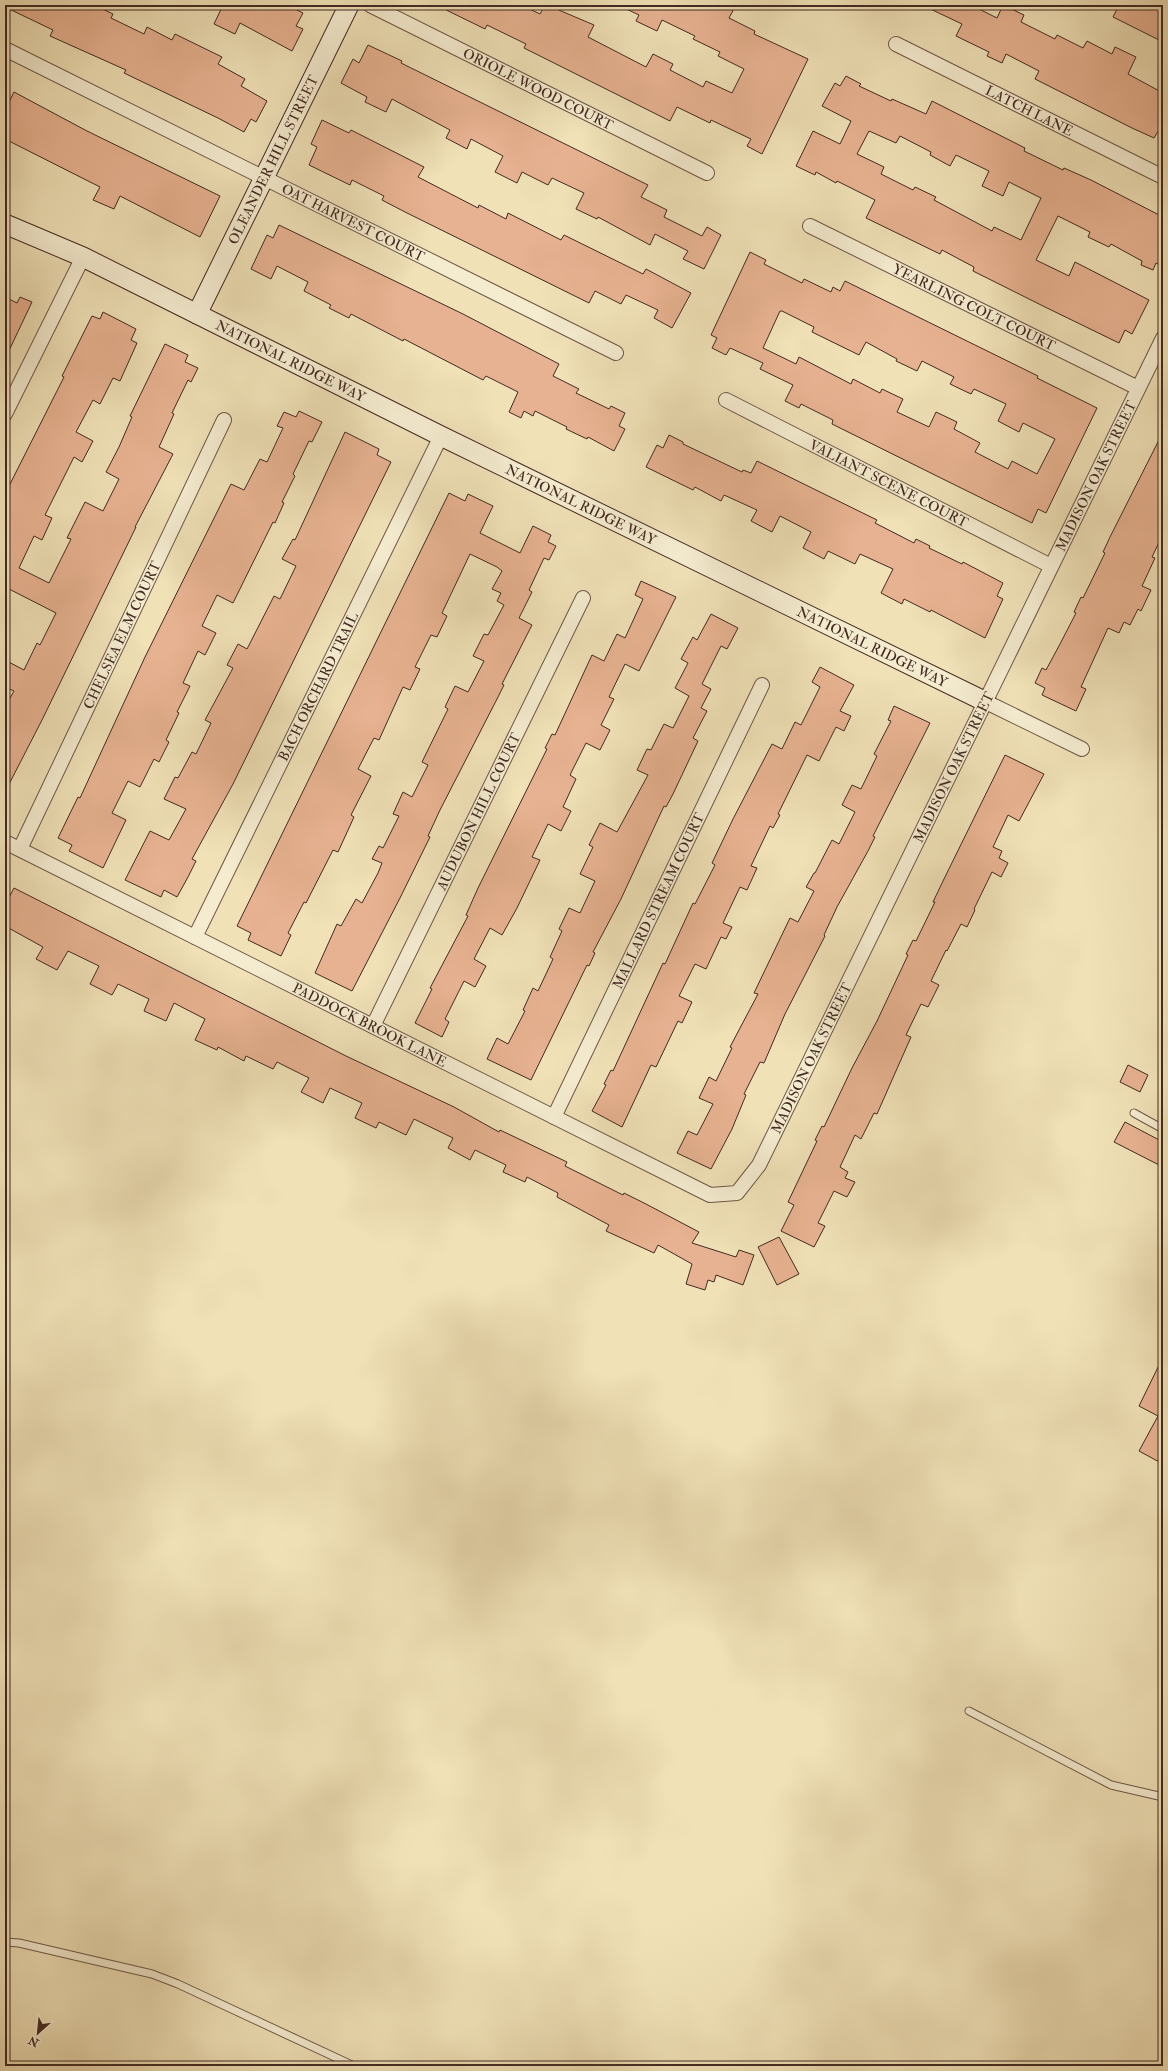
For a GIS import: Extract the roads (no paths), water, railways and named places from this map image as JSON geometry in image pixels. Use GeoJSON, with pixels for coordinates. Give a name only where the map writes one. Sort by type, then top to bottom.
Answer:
{"type":"FeatureCollection","features":[{"type":"Feature","properties":{"kind":"street","name":"OLEANDER HILL STREET"},"geometry":{"type":"LineString","coordinates":[[197,314],[349,5]]}},
{"type":"Feature","properties":{"kind":"street","name":"ORIOLE WOOD COURT"},"geometry":{"type":"LineString","coordinates":[[370,5],[707,173]]}},
{"type":"Feature","properties":{"kind":"street","name":"LATCH LANE"},"geometry":{"type":"LineString","coordinates":[[896,44],[1163,177]]}},
{"type":"Feature","properties":{"kind":"street","name":"OAT HARVEST COURT"},"geometry":{"type":"LineString","coordinates":[[5,49],[616,353]]}},
{"type":"Feature","properties":{"kind":"street","name":"NATIONAL RIDGE WAY"},"geometry":{"type":"LineString","coordinates":[[5,212],[83,258]]}},
{"type":"Feature","properties":{"kind":"street","name":"NATIONAL RIDGE WAY"},"geometry":{"type":"LineString","coordinates":[[5,224],[83,258],[441,436],[1082,749]]}},
{"type":"Feature","properties":{"kind":"street","name":"YEARLING COLT COURT"},"geometry":{"type":"LineString","coordinates":[[810,226],[1138,388]]}},
{"type":"Feature","properties":{"kind":"street"},"geometry":{"type":"LineString","coordinates":[[5,414],[11,388],[83,258]]}},
{"type":"Feature","properties":{"kind":"street","name":"MADISON OAK STREET"},"geometry":{"type":"LineString","coordinates":[[737,1193],[759,1165],[1163,338]]}},
{"type":"Feature","properties":{"kind":"street","name":"VALIANT SCENE COURT"},"geometry":{"type":"LineString","coordinates":[[726,400],[1051,566]]}},
{"type":"Feature","properties":{"kind":"street","name":"CHELSEA ELM COURT"},"geometry":{"type":"LineString","coordinates":[[20,850],[224,420]]}},
{"type":"Feature","properties":{"kind":"street","name":"BACH ORCHARD TRAIL"},"geometry":{"type":"LineString","coordinates":[[195,936],[441,436]]}},
{"type":"Feature","properties":{"kind":"street","name":"AUDUBON HILL COURT"},"geometry":{"type":"LineString","coordinates":[[373,1026],[583,598]]}},
{"type":"Feature","properties":{"kind":"street","name":"MALLARD STREAM COURT"},"geometry":{"type":"LineString","coordinates":[[554,1117],[762,685]]}},
{"type":"Feature","properties":{"kind":"street","name":"PADDOCK BROOK LANE"},"geometry":{"type":"LineString","coordinates":[[5,842],[710,1195],[737,1193]]}},
{"type":"Feature","properties":{"kind":"lane"},"geometry":{"type":"LineString","coordinates":[[1134,1113],[1163,1129]]}},
{"type":"Feature","properties":{"kind":"lane"},"geometry":{"type":"LineString","coordinates":[[969,1711],[1111,1785],[1163,1797]]}},
{"type":"Feature","properties":{"kind":"lane"},"geometry":{"type":"LineString","coordinates":[[5,1942],[19,1943],[152,1974],[178,1984],[354,2066]]}}]}
